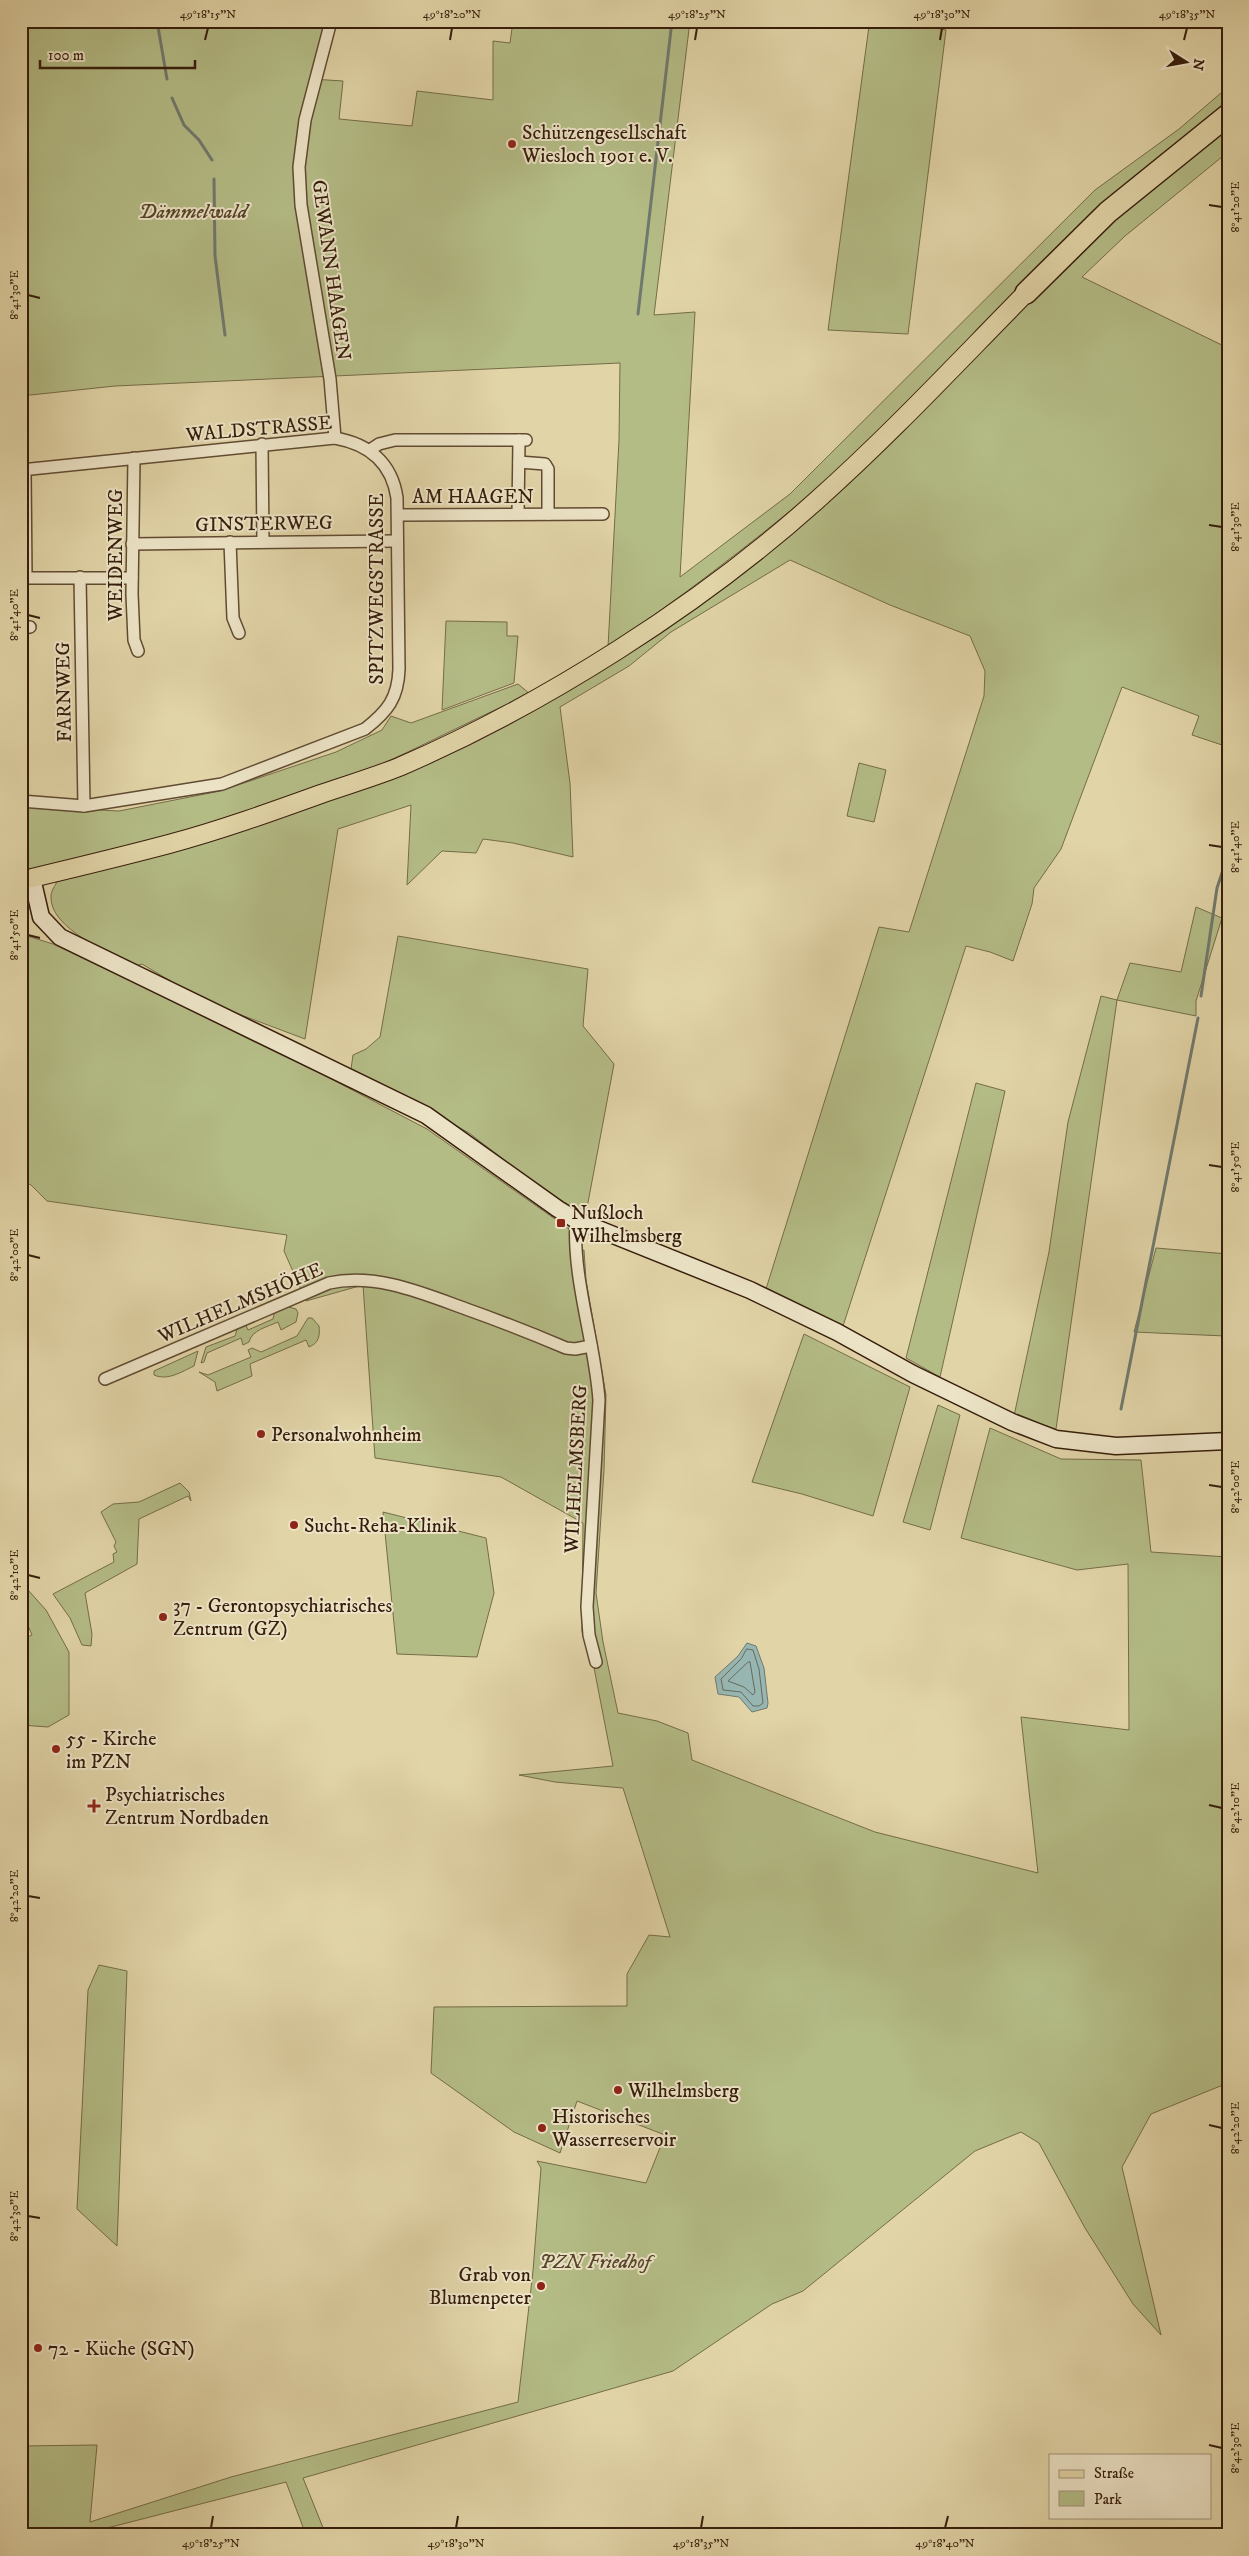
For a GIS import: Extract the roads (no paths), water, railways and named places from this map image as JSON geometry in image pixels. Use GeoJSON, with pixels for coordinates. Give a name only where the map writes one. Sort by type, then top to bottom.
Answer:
{"type":"FeatureCollection","features":[{"type":"Feature","properties":{"kind":"highway"},"geometry":{"type":"LineString","coordinates":[[1026,293],[1108,212],[1228,115]]}},
{"type":"Feature","properties":{"kind":"main road"},"geometry":{"type":"LineString","coordinates":[[1026,293],[816,502],[739,564],[658,623],[557,686],[397,768],[248,820],[171,844],[26,879],[41,916],[60,937],[426,1115],[576,1220],[750,1290],[837,1332],[913,1374],[1012,1422],[1056,1440],[1116,1446],[1228,1441]]}},
{"type":"Feature","properties":{"kind":"street","name":"GEWANN HAAGEN"},"geometry":{"type":"LineString","coordinates":[[331,21],[305,120],[299,167],[301,205],[330,379],[335,438]]}},
{"type":"Feature","properties":{"kind":"street","name":"WALDSTRASSE"},"geometry":{"type":"LineString","coordinates":[[23,470],[335,438],[352,441],[370,450]]}},
{"type":"Feature","properties":{"kind":"street"},"geometry":{"type":"LineString","coordinates":[[370,450],[379,444],[395,440],[523,440],[519,462],[518,514]]}},
{"type":"Feature","properties":{"kind":"street"},"geometry":{"type":"LineString","coordinates":[[262,444],[263,542]]}},
{"type":"Feature","properties":{"kind":"street","name":"SPITZWEGSTRASSE"},"geometry":{"type":"LineString","coordinates":[[21,801],[84,806],[222,784],[365,729],[379,718],[393,700],[398,687],[396,541],[398,515],[395,482],[388,468],[370,450]]}},
{"type":"Feature","properties":{"kind":"street","name":"WEIDENWEG"},"geometry":{"type":"LineString","coordinates":[[134,458],[132,578],[134,640],[138,651]]}},
{"type":"Feature","properties":{"kind":"street","name":"AM HAAGEN"},"geometry":{"type":"LineString","coordinates":[[519,462],[545,464],[548,469],[548,514]]}},
{"type":"Feature","properties":{"kind":"street"},"geometry":{"type":"LineString","coordinates":[[23,470],[26,578],[132,578]]}},
{"type":"Feature","properties":{"kind":"street","name":"AM HAAGEN"},"geometry":{"type":"LineString","coordinates":[[398,515],[604,514]]}},
{"type":"Feature","properties":{"kind":"street","name":"GINSTERWEG"},"geometry":{"type":"LineString","coordinates":[[132,544],[396,541]]}},
{"type":"Feature","properties":{"kind":"street"},"geometry":{"type":"LineString","coordinates":[[230,542],[233,618],[239,633]]}},
{"type":"Feature","properties":{"kind":"street","name":"FARNWEG"},"geometry":{"type":"LineString","coordinates":[[80,577],[84,806]]}},
{"type":"Feature","properties":{"kind":"street","name":"WILHELMSBERG"},"geometry":{"type":"LineString","coordinates":[[576,1220],[578,1252],[590,1346],[598,1375],[599,1400],[587,1607],[589,1635],[596,1662]]}},
{"type":"Feature","properties":{"kind":"street","name":"WILHELMSHÖHE"},"geometry":{"type":"LineString","coordinates":[[106,1379],[329,1283],[343,1280],[374,1281],[433,1297],[566,1348],[575,1349],[590,1346]]}},
{"type":"Feature","properties":{"kind":"water"},"geometry":{"type":"Polygon","coordinates":[[[747,1643],[756,1646],[764,1668],[768,1703],[767,1708],[752,1712],[739,1697],[718,1694],[715,1677],[738,1656],[747,1643]]]}},
{"type":"Feature","properties":{"kind":"waterway"},"geometry":{"type":"LineString","coordinates":[[157,21],[167,79]]}},
{"type":"Feature","properties":{"kind":"waterway"},"geometry":{"type":"LineString","coordinates":[[638,314],[672,21]]}},
{"type":"Feature","properties":{"kind":"waterway"},"geometry":{"type":"LineString","coordinates":[[172,98],[184,125],[199,140],[212,160]]}},
{"type":"Feature","properties":{"kind":"waterway"},"geometry":{"type":"LineString","coordinates":[[214,179],[215,256],[225,335]]}},
{"type":"Feature","properties":{"kind":"waterway"},"geometry":{"type":"LineString","coordinates":[[1201,996],[1217,888],[1228,855]]}},
{"type":"Feature","properties":{"kind":"waterway"},"geometry":{"type":"LineString","coordinates":[[1121,1409],[1198,1018]]}},
{"type":"Feature","properties":{"kind":"place","name":"Schützengesellschaft Wiesloch 1901 e. V."},"geometry":{"type":"Point","coordinates":[512,144]}},
{"type":"Feature","properties":{"kind":"place","name":"Nußloch Wilhelmsberg"},"geometry":{"type":"Point","coordinates":[561,1223]}},
{"type":"Feature","properties":{"kind":"place","name":"Personalwohnheim"},"geometry":{"type":"Point","coordinates":[261,1434]}},
{"type":"Feature","properties":{"kind":"place","name":"Sucht-Reha-Klinik"},"geometry":{"type":"Point","coordinates":[294,1525]}},
{"type":"Feature","properties":{"kind":"place","name":"37 - Gerontopsychiatrisches Zentrum (GZ)"},"geometry":{"type":"Point","coordinates":[163,1617]}},
{"type":"Feature","properties":{"kind":"place","name":"55 - Kirche im PZN"},"geometry":{"type":"Point","coordinates":[56,1749]}},
{"type":"Feature","properties":{"kind":"place","name":"Psychiatrisches Zentrum Nordbaden"},"geometry":{"type":"Point","coordinates":[94,1806]}},
{"type":"Feature","properties":{"kind":"place","name":"Wilhelmsberg"},"geometry":{"type":"Point","coordinates":[618,2090]}},
{"type":"Feature","properties":{"kind":"place","name":"Historisches Wasserreservoir"},"geometry":{"type":"Point","coordinates":[542,2128]}},
{"type":"Feature","properties":{"kind":"place","name":"Grab von Blumenpeter"},"geometry":{"type":"Point","coordinates":[541,2286]}},
{"type":"Feature","properties":{"kind":"place","name":"72 - Küche (SGN)"},"geometry":{"type":"Point","coordinates":[38,2348]}},
{"type":"Feature","properties":{"kind":"park label","name":"Dämmelwald"},"geometry":{"type":"Point","coordinates":[193,211]}},
{"type":"Feature","properties":{"kind":"park label","name":"PZN Friedhof"},"geometry":{"type":"Point","coordinates":[595,2261]}}]}
